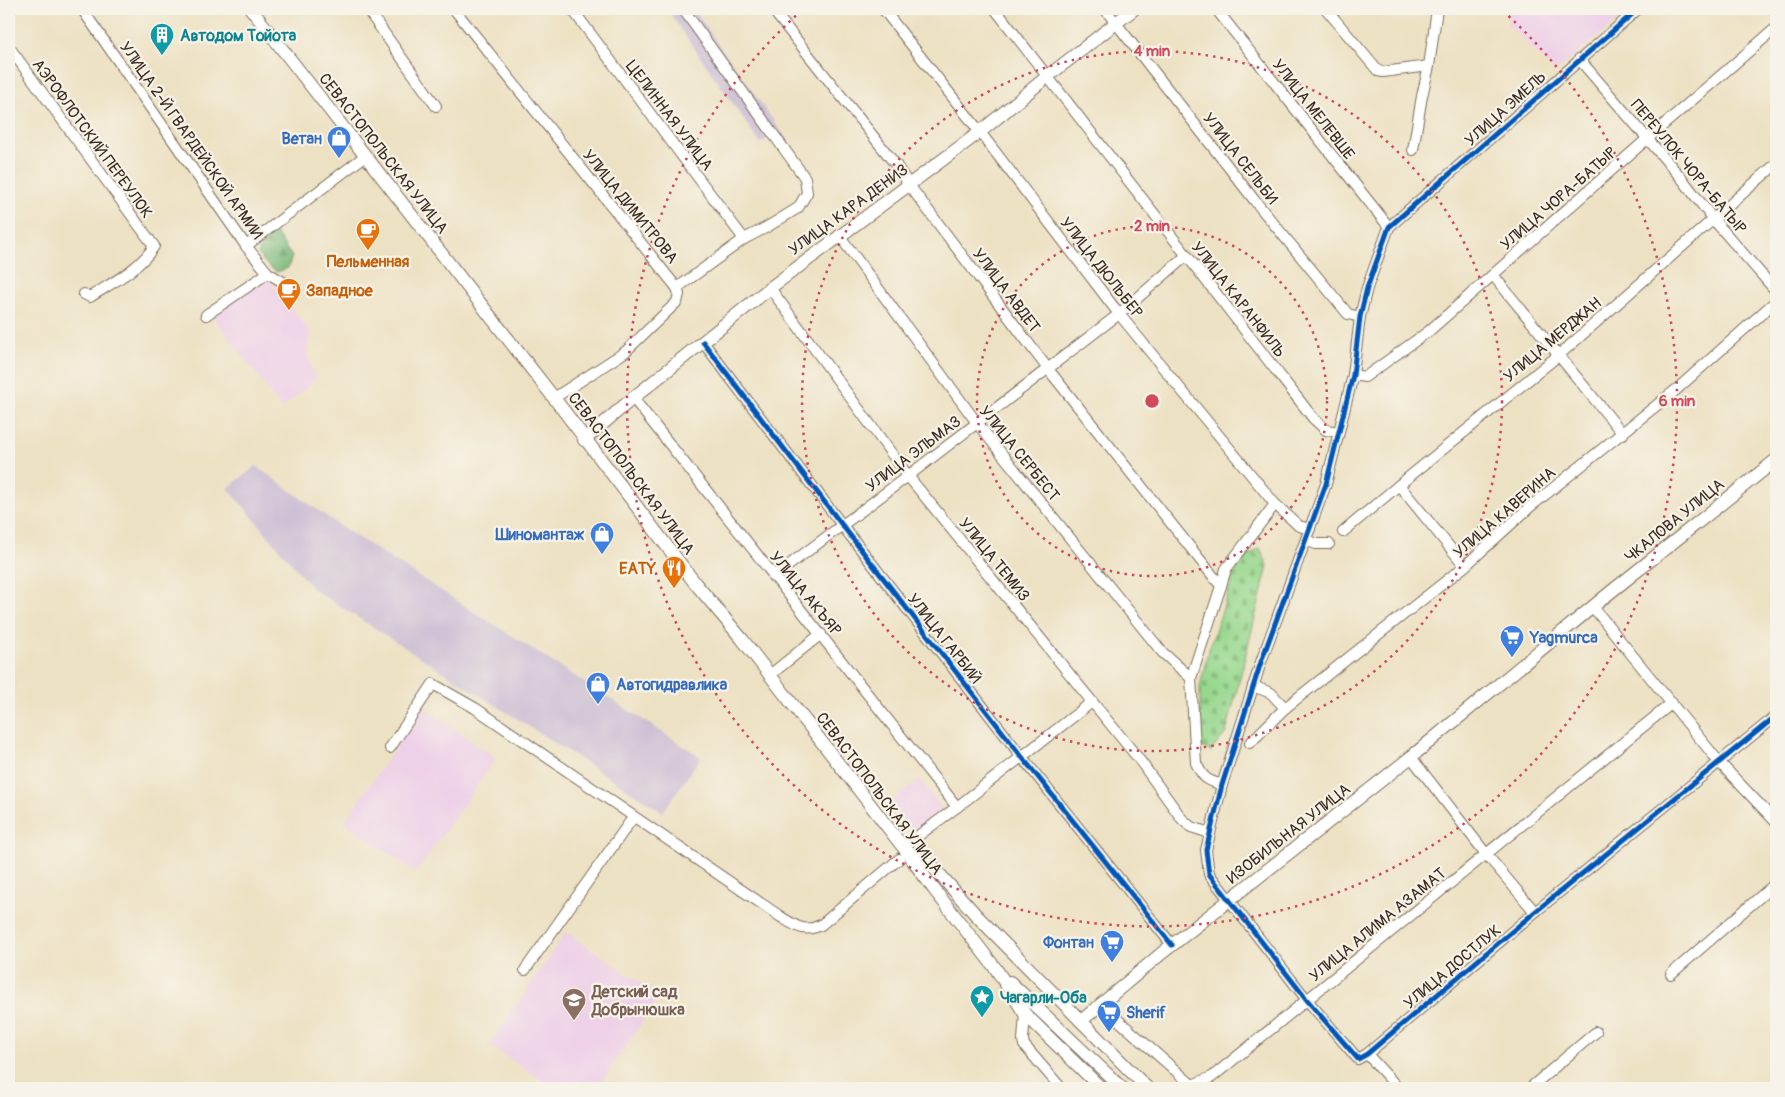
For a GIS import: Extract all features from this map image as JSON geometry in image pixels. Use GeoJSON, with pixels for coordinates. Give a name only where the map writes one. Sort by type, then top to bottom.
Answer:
{"type":"FeatureCollection","features":[{"type":"Feature","properties":{"kind":"main road","name":"СЕВАСТОПОЛЬСКАЯ УЛИЦА"},"geometry":{"type":"LineString","coordinates":[[251,9],[554,398],[584,440],[691,578],[770,675],[901,853],[933,888],[996,969]]}},
{"type":"Feature","properties":{"kind":"main road","name":"УЛИЦА КАРА ДЕНИЗ"},"geometry":{"type":"LineString","coordinates":[[584,440],[633,398],[770,288],[980,132],[1134,9]]}},
{"type":"Feature","properties":{"kind":"main road","name":"ЧКАЛОВА УЛИЦА"},"geometry":{"type":"LineString","coordinates":[[1593,607],[1776,460]]}},
{"type":"Feature","properties":{"kind":"main road","name":"ИЗОБИЛЬНАЯ УЛИЦА"},"geometry":{"type":"LineString","coordinates":[[1081,1021],[1172,945],[1411,756],[1593,607]]}},
{"type":"Feature","properties":{"kind":"main road"},"geometry":{"type":"LineString","coordinates":[[901,853],[934,868],[976,915],[1147,1088]]}},
{"type":"Feature","properties":{"kind":"main road"},"geometry":{"type":"LineString","coordinates":[[933,888],[976,915]]}},
{"type":"Feature","properties":{"kind":"main road"},"geometry":{"type":"LineString","coordinates":[[996,969],[1025,1014],[1101,1088]]}},
{"type":"Feature","properties":{"kind":"main road"},"geometry":{"type":"LineString","coordinates":[[996,969],[1122,1088]]}},
{"type":"Feature","properties":{"kind":"main road"},"geometry":{"type":"LineString","coordinates":[[1058,998],[1073,1008],[1085,1011],[1101,1005]]}},
{"type":"Feature","properties":{"kind":"main road"},"geometry":{"type":"LineString","coordinates":[[1099,1040],[1094,1032],[1092,1022],[1094,1013],[1101,1005]]}},
{"type":"Feature","properties":{"kind":"street","name":"УЛИЦА 2-Й ГВАРДЕЙСКОЙ АРМИИ"},"geometry":{"type":"LineString","coordinates":[[82,9],[246,246],[268,273],[283,282]]}},
{"type":"Feature","properties":{"kind":"street"},"geometry":{"type":"LineString","coordinates":[[367,9],[436,106]]}},
{"type":"Feature","properties":{"kind":"street","name":"УЛИЦА ДИМИТРОВА"},"geometry":{"type":"LineString","coordinates":[[454,9],[677,288],[679,294],[677,302],[624,352],[554,398]]}},
{"type":"Feature","properties":{"kind":"street","name":"ЦЕЛИННАЯ УЛИЦА"},"geometry":{"type":"LineString","coordinates":[[572,9],[744,239]]}},
{"type":"Feature","properties":{"kind":"street"},"geometry":{"type":"LineString","coordinates":[[677,288],[744,239],[798,208],[807,193],[805,178],[683,9]]}},
{"type":"Feature","properties":{"kind":"street","name":"УЛИЦА АВДЕТ"},"geometry":{"type":"LineString","coordinates":[[772,9],[896,165],[908,185],[1048,369],[1221,586]]}},
{"type":"Feature","properties":{"kind":"street","name":"УЛИЦА ДЮЛЬБЕР"},"geometry":{"type":"LineString","coordinates":[[883,9],[1119,314],[1275,504],[1299,526],[1310,529]]}},
{"type":"Feature","properties":{"kind":"street","name":"УЛИЦА КАРАНФИЛЬ"},"geometry":{"type":"LineString","coordinates":[[995,9],[1313,418],[1326,430],[1339,432]]}},
{"type":"Feature","properties":{"kind":"street","name":"УЛИЦА СЕЛЬБИ"},"geometry":{"type":"LineString","coordinates":[[1106,9],[1255,202],[1348,314],[1360,317]]}},
{"type":"Feature","properties":{"kind":"street","name":"УЛИЦА МЕЛЕВШЕ"},"geometry":{"type":"LineString","coordinates":[[1216,9],[1389,227]]}},
{"type":"Feature","properties":{"kind":"street"},"geometry":{"type":"LineString","coordinates":[[1326,9],[1378,71],[1429,66]]}},
{"type":"Feature","properties":{"kind":"street"},"geometry":{"type":"LineString","coordinates":[[1412,150],[1429,66],[1437,9]]}},
{"type":"Feature","properties":{"kind":"street","name":"УЛИЦА ЭМЕЛЬ"},"geometry":{"type":"LineString","coordinates":[[1389,227],[1638,9]]}},
{"type":"Feature","properties":{"kind":"street","name":"УЛИЦА ЧОРА-БАТЫР"},"geometry":{"type":"LineString","coordinates":[[1353,375],[1365,377],[1429,331],[1776,28]]}},
{"type":"Feature","properties":{"kind":"street","name":"АЭРОФЛОТСКИЙ ПЕРЕУЛОК"},"geometry":{"type":"LineString","coordinates":[[9,47],[154,246],[147,257],[109,285],[90,297],[84,294]]}},
{"type":"Feature","properties":{"kind":"street","name":"ПЕРЕУЛОК ЧОРА-БАТЫР"},"geometry":{"type":"LineString","coordinates":[[1579,59],[1776,291]]}},
{"type":"Feature","properties":{"kind":"street"},"geometry":{"type":"LineString","coordinates":[[246,246],[365,156]]}},
{"type":"Feature","properties":{"kind":"street","name":"УЛИЦА МЕРДЖАН"},"geometry":{"type":"LineString","coordinates":[[1343,532],[1559,355],[1776,164]]}},
{"type":"Feature","properties":{"kind":"street"},"geometry":{"type":"LineString","coordinates":[[1389,227],[1367,288],[1360,317],[1353,375],[1326,484],[1253,686],[1222,785],[1206,850],[1209,874],[1307,1000],[1358,1059],[1367,1054],[1398,1088]]}},
{"type":"Feature","properties":{"kind":"street","name":"УЛИЦА СЕРБЕСТ"},"geometry":{"type":"LineString","coordinates":[[839,236],[977,423],[1162,652],[1191,678]]}},
{"type":"Feature","properties":{"kind":"street","name":"УЛИЦА ЭЛЬМАЗ"},"geometry":{"type":"LineString","coordinates":[[773,577],[1119,314],[1186,256]]}},
{"type":"Feature","properties":{"kind":"street"},"geometry":{"type":"LineString","coordinates":[[206,315],[268,273]]}},
{"type":"Feature","properties":{"kind":"street"},"geometry":{"type":"LineString","coordinates":[[1493,275],[1623,434]]}},
{"type":"Feature","properties":{"kind":"street","name":"УЛИЦА ТЕМИЗ"},"geometry":{"type":"LineString","coordinates":[[770,288],[908,476],[1138,758],[1182,819],[1190,827],[1210,833]]}},
{"type":"Feature","properties":{"kind":"street","name":"УЛИЦА КАВЕРИНА"},"geometry":{"type":"LineString","coordinates":[[1250,743],[1285,708],[1465,566],[1531,506],[1677,389],[1776,301]]}},
{"type":"Feature","properties":{"kind":"street","name":"УЛИЦА ГАРБИЙ"},"geometry":{"type":"LineString","coordinates":[[703,342],[1022,757],[1172,945]]}},
{"type":"Feature","properties":{"kind":"street","name":"УЛИЦА АКЪЯР"},"geometry":{"type":"LineString","coordinates":[[633,398],[957,808]]}},
{"type":"Feature","properties":{"kind":"street"},"geometry":{"type":"LineString","coordinates":[[1399,485],[1465,566]]}},
{"type":"Feature","properties":{"kind":"street"},"geometry":{"type":"LineString","coordinates":[[1222,785],[1209,781],[1201,775],[1196,762],[1191,678],[1226,569],[1275,504]]}},
{"type":"Feature","properties":{"kind":"street"},"geometry":{"type":"LineString","coordinates":[[1306,540],[1316,544],[1329,544]]}},
{"type":"Feature","properties":{"kind":"street"},"geometry":{"type":"LineString","coordinates":[[1593,607],[1719,762],[1776,822]]}},
{"type":"Feature","properties":{"kind":"street"},"geometry":{"type":"LineString","coordinates":[[770,675],[821,634]]}},
{"type":"Feature","properties":{"kind":"street"},"geometry":{"type":"LineString","coordinates":[[390,748],[433,684],[474,708],[781,917],[800,928],[812,929],[821,925],[901,853],[1092,702]]}},
{"type":"Feature","properties":{"kind":"street"},"geometry":{"type":"LineString","coordinates":[[1253,686],[1271,693],[1285,708]]}},
{"type":"Feature","properties":{"kind":"street","name":"УЛИЦА АЛИМА АЗАМАТ"},"geometry":{"type":"LineString","coordinates":[[1101,1005],[1192,1085],[1212,1077],[1672,703]]}},
{"type":"Feature","properties":{"kind":"street","name":"УЛИЦА ДОСТЛУК"},"geometry":{"type":"LineString","coordinates":[[1367,1054],[1535,912],[1776,716]]}},
{"type":"Feature","properties":{"kind":"street"},"geometry":{"type":"LineString","coordinates":[[1411,756],[1486,854],[1535,912]]}},
{"type":"Feature","properties":{"kind":"street"},"geometry":{"type":"LineString","coordinates":[[525,970],[632,818]]}},
{"type":"Feature","properties":{"kind":"street"},"geometry":{"type":"LineString","coordinates":[[1672,974],[1776,883]]}},
{"type":"Feature","properties":{"kind":"street"},"geometry":{"type":"LineString","coordinates":[[1025,1014],[1023,1040],[1027,1049],[1061,1088]]}},
{"type":"Feature","properties":{"kind":"street"},"geometry":{"type":"LineString","coordinates":[[1530,1088],[1596,1032]]}},
{"type":"Feature","properties":{"kind":"shaded area"},"geometry":{"type":"Polygon","coordinates":[[[667,9],[693,9],[788,141],[778,149],[769,138],[760,143],[667,9]]]}},
{"type":"Feature","properties":{"kind":"shaded area"},"geometry":{"type":"Polygon","coordinates":[[[1510,9],[1631,9],[1555,72],[1507,24],[1510,9]]]}},
{"type":"Feature","properties":{"kind":"shaded area"},"geometry":{"type":"Polygon","coordinates":[[[269,278],[310,332],[307,354],[316,379],[282,409],[212,315],[269,278]]]}},
{"type":"Feature","properties":{"kind":"shaded area"},"geometry":{"type":"Polygon","coordinates":[[[256,466],[343,528],[701,757],[663,812],[313,589],[228,488],[256,466]]]}},
{"type":"Feature","properties":{"kind":"shaded area"},"geometry":{"type":"Polygon","coordinates":[[[424,707],[496,758],[416,873],[344,822],[424,707]]]}},
{"type":"Feature","properties":{"kind":"shaded area"},"geometry":{"type":"Polygon","coordinates":[[[919,779],[942,808],[912,832],[889,803],[919,779]]]}},
{"type":"Feature","properties":{"kind":"shaded area","name":"Детский сад Добрынюшка"},"geometry":{"type":"Polygon","coordinates":[[[566,932],[660,996],[597,1088],[552,1088],[489,1045],[566,932]]]}},
{"type":"Feature","properties":{"kind":"green space"},"geometry":{"type":"Polygon","coordinates":[[[276,233],[292,257],[288,268],[277,272],[268,266],[258,254],[265,239],[276,233]]]}},
{"type":"Feature","properties":{"kind":"green space"},"geometry":{"type":"Polygon","coordinates":[[[1260,548],[1268,566],[1226,733],[1211,751],[1201,747],[1200,687],[1207,656],[1238,563],[1260,548]]]}},
{"type":"Feature","properties":{"kind":"cycle path"},"geometry":{"type":"LineString","coordinates":[[1638,9],[1389,227],[1367,288],[1360,317],[1353,375],[1326,484],[1261,662],[1222,785],[1206,850],[1209,874],[1307,1000],[1358,1059],[1367,1054],[1535,912],[1776,716]]}},
{"type":"Feature","properties":{"kind":"cycle path"},"geometry":{"type":"LineString","coordinates":[[703,342],[1022,757],[1172,945]]}},
{"type":"Feature","properties":{"kind":"place","name":"Автодом Тойота"},"geometry":{"type":"Point","coordinates":[162,56]}},
{"type":"Feature","properties":{"kind":"place","name":"Ветан"},"geometry":{"type":"Point","coordinates":[339,159]}},
{"type":"Feature","properties":{"kind":"place","name":"Пельменная"},"geometry":{"type":"Point","coordinates":[368,251]}},
{"type":"Feature","properties":{"kind":"place","name":"Западное"},"geometry":{"type":"Point","coordinates":[289,311]}},
{"type":"Feature","properties":{"kind":"place","name":"Шиномантаж"},"geometry":{"type":"Point","coordinates":[602,555]}},
{"type":"Feature","properties":{"kind":"place","name":"EАTY"},"geometry":{"type":"Point","coordinates":[674,589]}},
{"type":"Feature","properties":{"kind":"place","name":"Yagmurca"},"geometry":{"type":"Point","coordinates":[1512,658]}},
{"type":"Feature","properties":{"kind":"place","name":"Автогидравлика"},"geometry":{"type":"Point","coordinates":[598,705]}},
{"type":"Feature","properties":{"kind":"place","name":"Фонтан"},"geometry":{"type":"Point","coordinates":[1112,963]}},
{"type":"Feature","properties":{"kind":"place","name":"Чагарли-Оба"},"geometry":{"type":"Point","coordinates":[982,1018]}},
{"type":"Feature","properties":{"kind":"place","name":"Детский сад Добрынюшка"},"geometry":{"type":"Point","coordinates":[574,1021]}},
{"type":"Feature","properties":{"kind":"place","name":"Sherif"},"geometry":{"type":"Point","coordinates":[1109,1033]}}]}
